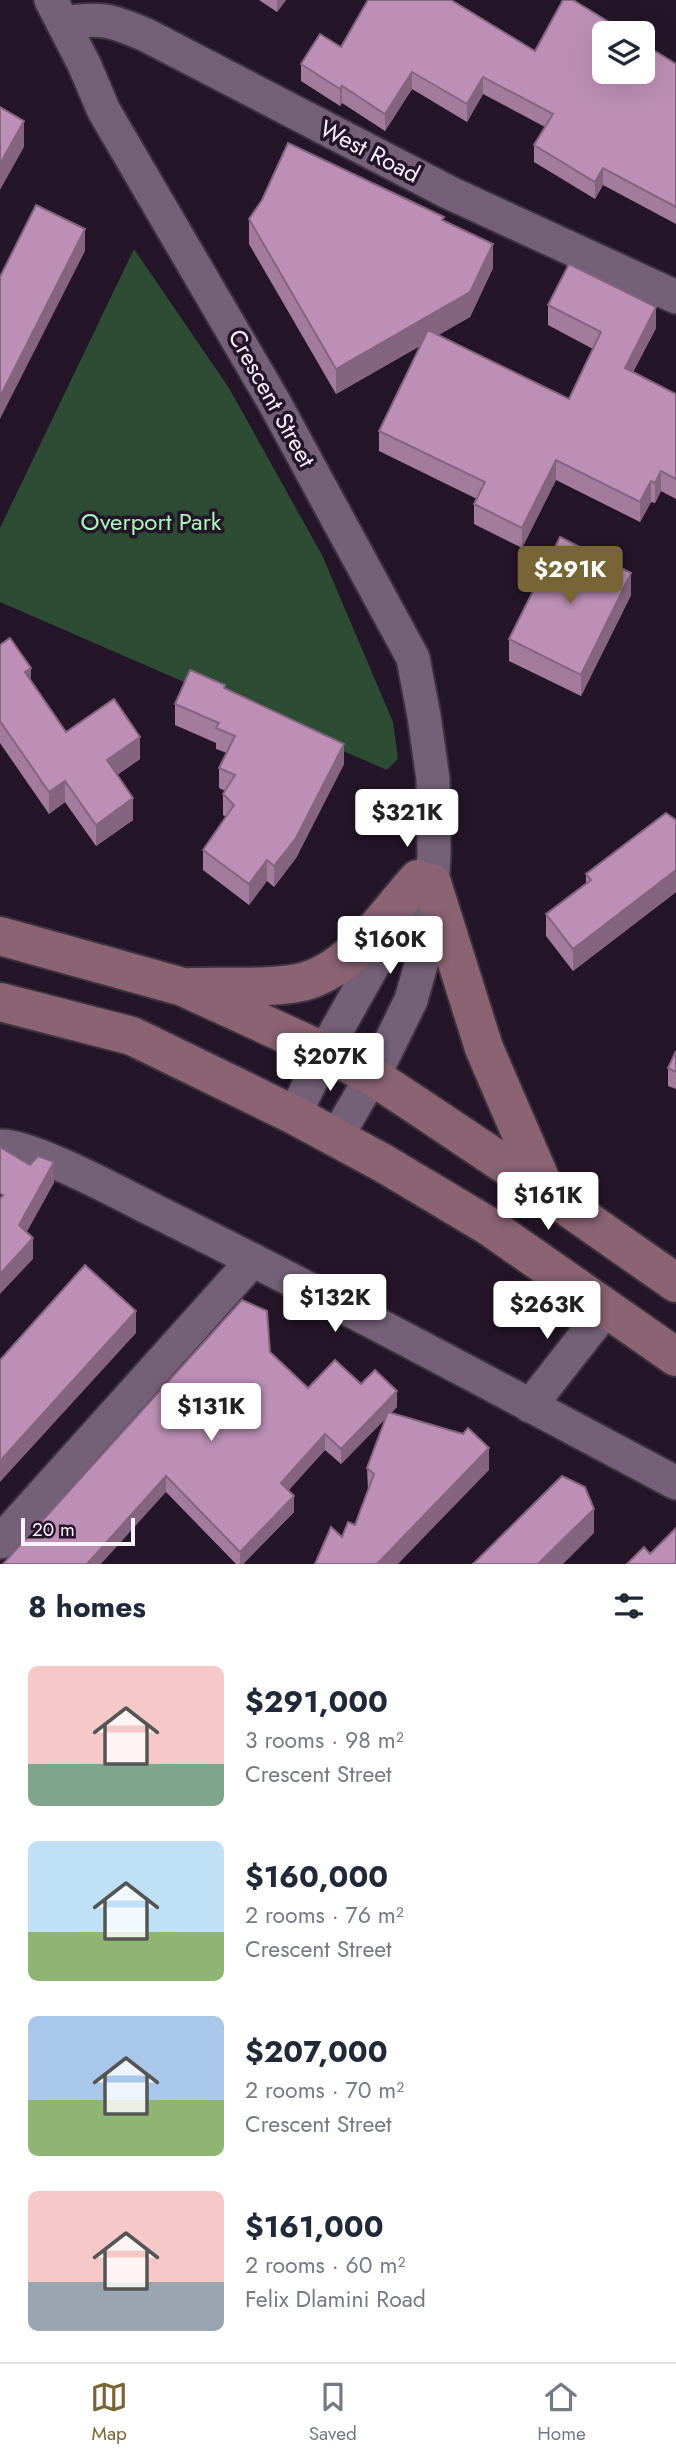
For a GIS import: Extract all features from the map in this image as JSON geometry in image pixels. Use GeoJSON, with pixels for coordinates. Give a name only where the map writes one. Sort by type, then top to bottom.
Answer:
{"type":"FeatureCollection","features":[{"type":"Feature","properties":{"kind":"main road"},"geometry":{"type":"LineString","coordinates":[[183,987],[306,981],[330,970],[370,936],[425,881],[484,1048],[546,1192]]}},
{"type":"Feature","properties":{"kind":"main road"},"geometry":{"type":"LineString","coordinates":[[0,936],[183,987],[372,1076],[676,1283]]}},
{"type":"Feature","properties":{"kind":"main road"},"geometry":{"type":"LineString","coordinates":[[0,1002],[132,1036],[294,1115],[490,1227],[676,1357]]}},
{"type":"Feature","properties":{"kind":"street","name":"West Road"},"geometry":{"type":"LineString","coordinates":[[57,12],[117,23],[146,35],[448,192],[676,297]]}},
{"type":"Feature","properties":{"kind":"street","name":"Crescent Street"},"geometry":{"type":"LineString","coordinates":[[57,12],[104,111],[274,402],[413,658],[433,779],[434,817],[425,881],[426,947],[411,1000],[372,1076],[335,1138]]}},
{"type":"Feature","properties":{"kind":"street","name":"Crescent Street"},"geometry":{"type":"LineString","coordinates":[[294,1115],[325,1052],[425,881]]}},
{"type":"Feature","properties":{"kind":"street"},"geometry":{"type":"LineString","coordinates":[[0,1146],[24,1150],[104,1186],[253,1260],[676,1483]]}},
{"type":"Feature","properties":{"kind":"street"},"geometry":{"type":"LineString","coordinates":[[0,1542],[253,1260]]}},
{"type":"Feature","properties":{"kind":"street"},"geometry":{"type":"LineString","coordinates":[[530,1406],[606,1309]]}},
{"type":"Feature","properties":{"kind":"green space","name":"Overport Park"},"geometry":{"type":"Polygon","coordinates":[[[134,249],[229,388],[322,555],[393,722],[398,759],[387,770],[0,602],[0,528],[134,249]]]}},
{"type":"Feature","properties":{"kind":"building"},"geometry":{"type":"Polygon","coordinates":[[[368,0],[451,0],[535,51],[563,0],[573,0],[607,21],[592,21],[592,84],[655,84],[655,51],[676,64],[676,207],[603,168],[595,182],[534,145],[553,114],[483,77],[467,104],[412,72],[385,114],[301,64],[320,34],[341,47],[368,0]]]}},
{"type":"Feature","properties":{"kind":"building"},"geometry":{"type":"Polygon","coordinates":[[[0,107],[24,121],[0,164],[0,107]]]}},
{"type":"Feature","properties":{"kind":"building"},"geometry":{"type":"Polygon","coordinates":[[[288,143],[444,217],[442,220],[493,244],[470,292],[336,369],[249,219],[262,200],[288,143]]]}},
{"type":"Feature","properties":{"kind":"building"},"geometry":{"type":"Polygon","coordinates":[[[36,205],[85,229],[0,397],[0,277],[36,205]]]}},
{"type":"Feature","properties":{"kind":"building"},"geometry":{"type":"Polygon","coordinates":[[[569,264],[656,307],[625,368],[676,394],[676,479],[661,471],[655,483],[651,481],[640,502],[556,460],[522,528],[474,504],[485,482],[379,431],[428,330],[569,399],[601,332],[548,305],[569,264]]]}},
{"type":"Feature","properties":{"kind":"building"},"geometry":{"type":"Polygon","coordinates":[[[560,537],[631,573],[581,675],[509,639],[560,537]]]}},
{"type":"Feature","properties":{"kind":"building"},"geometry":{"type":"Polygon","coordinates":[[[10,638],[31,668],[25,672],[66,732],[114,699],[140,737],[107,760],[133,798],[96,825],[65,781],[49,792],[0,721],[0,645],[10,638]]]}},
{"type":"Feature","properties":{"kind":"building"},"geometry":{"type":"Polygon","coordinates":[[[190,670],[344,744],[296,838],[274,866],[267,860],[249,884],[203,850],[234,805],[223,794],[235,775],[219,768],[235,736],[216,728],[219,723],[175,704],[190,670]]]}},
{"type":"Feature","properties":{"kind":"building"},"geometry":{"type":"Polygon","coordinates":[[[666,813],[676,820],[676,870],[573,949],[546,914],[591,880],[586,874],[666,813]]]}},
{"type":"Feature","properties":{"kind":"building"},"geometry":{"type":"Polygon","coordinates":[[[676,1051],[676,1072],[668,1068],[676,1051]]]}},
{"type":"Feature","properties":{"kind":"building"},"geometry":{"type":"Polygon","coordinates":[[[0,1147],[30,1165],[38,1156],[54,1162],[19,1225],[33,1238],[0,1274],[0,1199],[3,1195],[0,1193],[0,1147]]]}},
{"type":"Feature","properties":{"kind":"building"},"geometry":{"type":"Polygon","coordinates":[[[85,1265],[136,1311],[0,1461],[0,1360],[85,1265]]]}},
{"type":"Feature","properties":{"kind":"building"},"geometry":{"type":"Polygon","coordinates":[[[242,1300],[267,1311],[270,1352],[308,1388],[335,1360],[361,1384],[375,1370],[397,1391],[341,1449],[325,1434],[281,1483],[294,1496],[240,1552],[166,1476],[87,1564],[3,1564],[242,1300]]]}},
{"type":"Feature","properties":{"kind":"building"},"geometry":{"type":"Polygon","coordinates":[[[388,1412],[463,1434],[468,1428],[489,1448],[377,1564],[315,1564],[331,1527],[342,1537],[348,1522],[355,1525],[374,1474],[367,1468],[388,1412]]]}},
{"type":"Feature","properties":{"kind":"building"},"geometry":{"type":"Polygon","coordinates":[[[562,1476],[585,1487],[594,1509],[538,1564],[473,1564],[562,1476]]]}},
{"type":"Feature","properties":{"kind":"building"},"geometry":{"type":"Polygon","coordinates":[[[676,1528],[676,1564],[627,1564],[644,1547],[650,1554],[676,1528]]]}}]}
